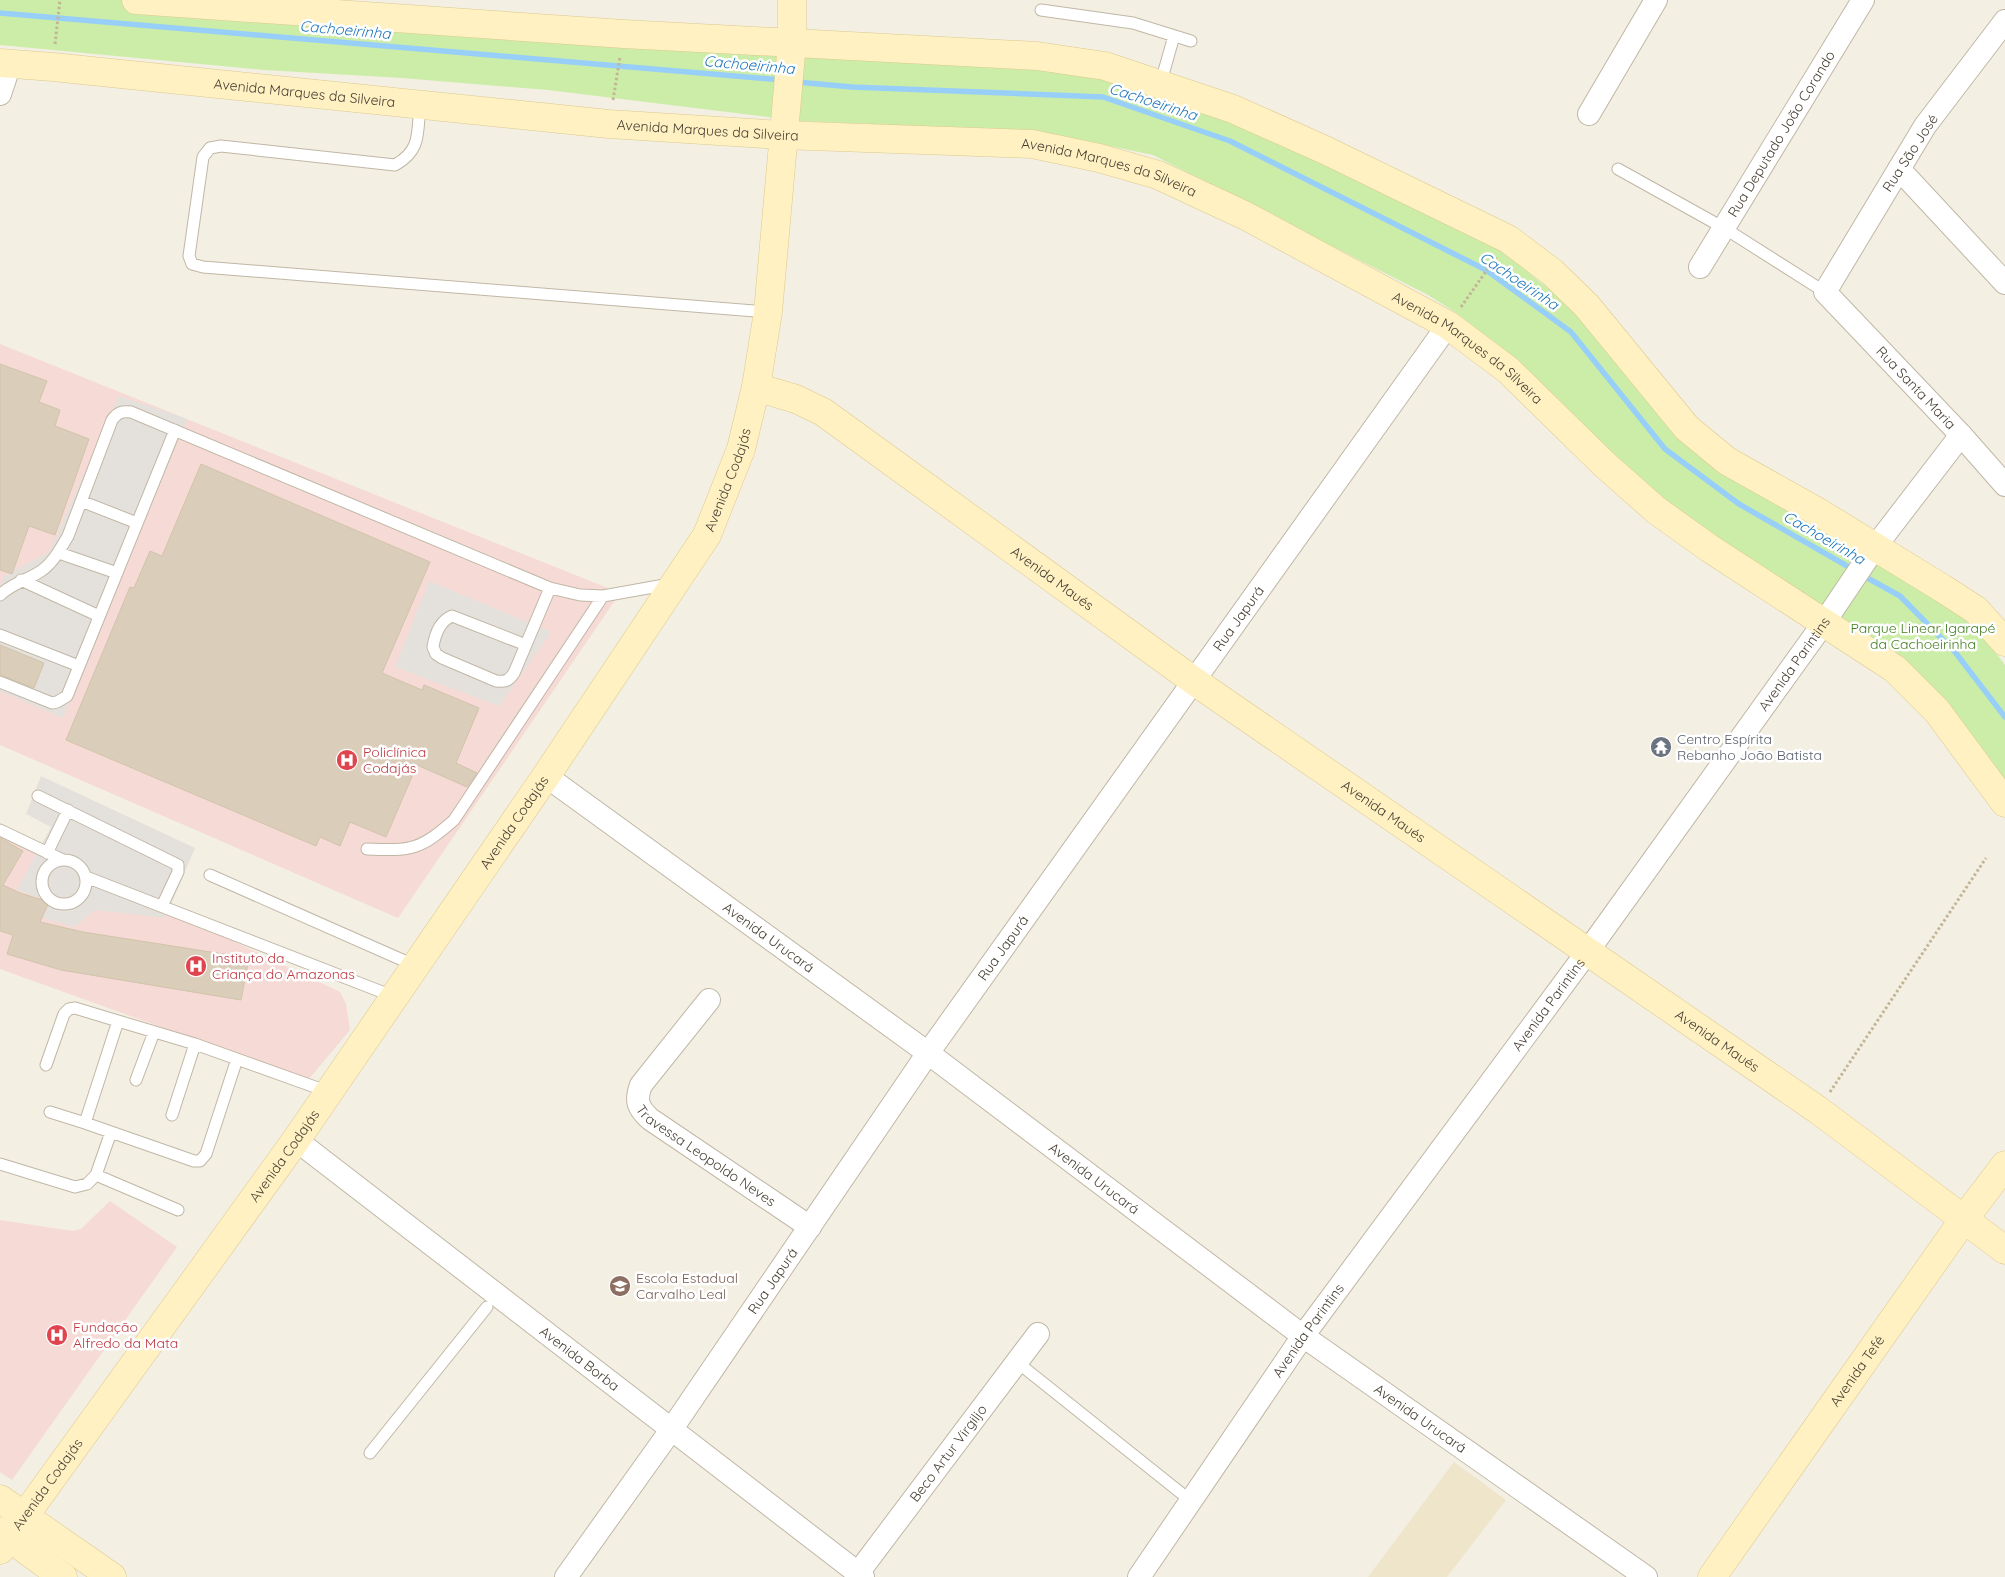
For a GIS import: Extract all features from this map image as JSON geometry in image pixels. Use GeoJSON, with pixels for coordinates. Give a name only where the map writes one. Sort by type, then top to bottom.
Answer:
{"type":"FeatureCollection","features":[{"type":"Feature","properties":{"kind":"street","name":"Avenida Codajás"},"geometry":{"type":"LineString","coordinates":[[3,1540],[25,1515],[292,1147],[546,776],[707,535],[741,449],[756,387],[768,312],[791,51],[792,0]]}},
{"type":"Feature","properties":{"kind":"street"},"geometry":{"type":"LineString","coordinates":[[1589,114],[1656,0]]}},
{"type":"Feature","properties":{"kind":"street","name":"Rua Deputado João Corando"},"geometry":{"type":"LineString","coordinates":[[1700,267],[1863,0]]}},
{"type":"Feature","properties":{"kind":"street"},"geometry":{"type":"LineString","coordinates":[[146,1],[624,34],[791,51],[1037,56],[1105,66],[1233,109],[1325,150],[1508,240],[1552,272],[1587,306],[1688,428],[1727,461],[1818,512],[1871,552],[1976,610],[2005,642]]}},
{"type":"Feature","properties":{"kind":"street","name":"Rua São José"},"geometry":{"type":"LineString","coordinates":[[1825,292],[1925,126],[2005,22]]}},
{"type":"Feature","properties":{"kind":"street"},"geometry":{"type":"LineString","coordinates":[[0,94],[5,64]]}},
{"type":"Feature","properties":{"kind":"street","name":"Avenida Marques da Silveira"},"geometry":{"type":"LineString","coordinates":[[5,64],[52,67],[609,124],[783,125],[1032,144],[1100,158],[1158,175],[1455,316],[1604,464],[1656,510],[1827,618],[1895,669],[1937,711],[2005,803]]}},
{"type":"Feature","properties":{"kind":"street"},"geometry":{"type":"LineString","coordinates":[[1899,169],[2005,283]]}},
{"type":"Feature","properties":{"kind":"street","name":"Rua Santa Maria"},"geometry":{"type":"LineString","coordinates":[[1825,292],[1961,435],[2005,486]]}},
{"type":"Feature","properties":{"kind":"street","name":"Rua Japurá"},"geometry":{"type":"LineString","coordinates":[[566,1577],[810,1228],[928,1053],[1455,316]]}},
{"type":"Feature","properties":{"kind":"street","name":"Avenida Maués"},"geometry":{"type":"LineString","coordinates":[[756,387],[796,399],[823,412],[1194,681],[1818,1110],[2005,1250]]}},
{"type":"Feature","properties":{"kind":"street","name":"Avenida Parintins"},"geometry":{"type":"LineString","coordinates":[[1139,1577],[1303,1336],[1588,951],[1827,618],[1871,552],[1961,435]]}},
{"type":"Feature","properties":{"kind":"street","name":"Avenida Urucará"},"geometry":{"type":"LineString","coordinates":[[546,776],[928,1053],[1303,1336],[1646,1577]]}},
{"type":"Feature","properties":{"kind":"street","name":"Travessa Leopoldo Neves"},"geometry":{"type":"LineString","coordinates":[[709,1000],[641,1085],[637,1096],[639,1109],[650,1119],[810,1228]]}},
{"type":"Feature","properties":{"kind":"street","name":"Avenida Borba"},"geometry":{"type":"LineString","coordinates":[[292,1147],[487,1307],[666,1436]]}},
{"type":"Feature","properties":{"kind":"street","name":"Avenida Borba"},"geometry":{"type":"LineString","coordinates":[[292,1147],[666,1436],[853,1576]]}},
{"type":"Feature","properties":{"kind":"street","name":"Avenida Tefé"},"geometry":{"type":"LineString","coordinates":[[1712,1577],[1964,1220],[2005,1165]]}},
{"type":"Feature","properties":{"kind":"street","name":"Beco Artur Virgiljo"},"geometry":{"type":"LineString","coordinates":[[853,1576],[1038,1334]]}},
{"type":"Feature","properties":{"kind":"street"},"geometry":{"type":"LineString","coordinates":[[0,1499],[112,1577]]}},
{"type":"Feature","properties":{"kind":"street"},"geometry":{"type":"LineString","coordinates":[[3,1540],[63,1577]]}},
{"type":"Feature","properties":{"kind":"lane"},"geometry":{"type":"LineString","coordinates":[[1041,10],[1133,23],[1191,41]]}},
{"type":"Feature","properties":{"kind":"lane"},"geometry":{"type":"LineString","coordinates":[[1160,85],[1174,36]]}},
{"type":"Feature","properties":{"kind":"lane"},"geometry":{"type":"LineString","coordinates":[[420,104],[416,146],[406,158],[395,164],[220,146],[210,148],[203,157],[189,256],[192,264],[202,268],[768,312]]}},
{"type":"Feature","properties":{"kind":"lane"},"geometry":{"type":"LineString","coordinates":[[1618,169],[1724,228],[1825,292]]}},
{"type":"Feature","properties":{"kind":"lane"},"geometry":{"type":"LineString","coordinates":[[0,595],[8,587],[42,570],[59,553],[112,420],[123,411],[131,412],[175,430],[550,588],[580,595],[603,596],[675,583]]}},
{"type":"Feature","properties":{"kind":"lane"},"geometry":{"type":"LineString","coordinates":[[0,682],[52,702],[57,702],[67,696],[175,430]]}},
{"type":"Feature","properties":{"kind":"lane"},"geometry":{"type":"LineString","coordinates":[[81,501],[137,523]]}},
{"type":"Feature","properties":{"kind":"lane"},"geometry":{"type":"LineString","coordinates":[[59,553],[117,573]]}},
{"type":"Feature","properties":{"kind":"lane"},"geometry":{"type":"LineString","coordinates":[[21,580],[99,616]]}},
{"type":"Feature","properties":{"kind":"lane"},"geometry":{"type":"LineString","coordinates":[[526,645],[452,616],[445,619],[441,625],[434,647],[436,654],[442,658],[496,681],[503,682],[510,679],[514,674],[550,588]]}},
{"type":"Feature","properties":{"kind":"lane"},"geometry":{"type":"LineString","coordinates":[[367,849],[402,850],[430,841],[454,820],[603,596]]}},
{"type":"Feature","properties":{"kind":"lane"},"geometry":{"type":"LineString","coordinates":[[0,635],[79,666]]}},
{"type":"Feature","properties":{"kind":"lane"},"geometry":{"type":"LineString","coordinates":[[38,796],[178,865],[178,872],[162,906]]}},
{"type":"Feature","properties":{"kind":"lane"},"geometry":{"type":"LineString","coordinates":[[47,853],[68,810]]}},
{"type":"Feature","properties":{"kind":"lane"},"geometry":{"type":"LineString","coordinates":[[0,830],[47,853],[77,864],[86,877],[395,997]]}},
{"type":"Feature","properties":{"kind":"lane"},"geometry":{"type":"LineString","coordinates":[[63,860],[49,866],[44,872],[42,887],[50,900],[57,904],[72,903],[84,892],[86,877]]}},
{"type":"Feature","properties":{"kind":"lane"},"geometry":{"type":"LineString","coordinates":[[210,875],[416,966]]}},
{"type":"Feature","properties":{"kind":"lane"},"geometry":{"type":"LineString","coordinates":[[46,1065],[64,1014],[69,1009],[76,1008],[195,1044],[329,1092]]}},
{"type":"Feature","properties":{"kind":"lane"},"geometry":{"type":"LineString","coordinates":[[85,1123],[118,1021]]}},
{"type":"Feature","properties":{"kind":"lane"},"geometry":{"type":"LineString","coordinates":[[136,1080],[154,1032]]}},
{"type":"Feature","properties":{"kind":"lane"},"geometry":{"type":"LineString","coordinates":[[172,1115],[195,1044]]}},
{"type":"Feature","properties":{"kind":"lane"},"geometry":{"type":"LineString","coordinates":[[50,1112],[194,1161],[200,1161],[206,1154],[237,1059]]}},
{"type":"Feature","properties":{"kind":"lane"},"geometry":{"type":"LineString","coordinates":[[0,1164],[75,1187],[87,1184],[96,1175],[111,1132]]}},
{"type":"Feature","properties":{"kind":"lane"},"geometry":{"type":"LineString","coordinates":[[96,1175],[178,1210]]}},
{"type":"Feature","properties":{"kind":"lane"},"geometry":{"type":"LineString","coordinates":[[370,1453],[487,1307]]}},
{"type":"Feature","properties":{"kind":"lane"},"geometry":{"type":"LineString","coordinates":[[1017,1362],[1190,1501]]}},
{"type":"Feature","properties":{"kind":"path"},"geometry":{"type":"LineString","coordinates":[[54,54],[60,0]]}},
{"type":"Feature","properties":{"kind":"path"},"geometry":{"type":"LineString","coordinates":[[612,100],[622,48]]}},
{"type":"Feature","properties":{"kind":"path"},"geometry":{"type":"LineString","coordinates":[[1455,316],[1498,255]]}},
{"type":"Feature","properties":{"kind":"path"},"geometry":{"type":"LineString","coordinates":[[1818,1110],[1986,858]]}},
{"type":"Feature","properties":{"kind":"shaded area"},"geometry":{"type":"Polygon","coordinates":[[[0,344],[620,593],[398,918],[0,745],[0,344]]]}},
{"type":"Feature","properties":{"kind":"shaded area"},"geometry":{"type":"Polygon","coordinates":[[[119,396],[187,419],[63,718],[0,691],[0,586],[4,576],[49,552],[119,396]]]}},
{"type":"Feature","properties":{"kind":"shaded area"},"geometry":{"type":"Polygon","coordinates":[[[429,581],[551,632],[499,706],[395,667],[429,581]]]}},
{"type":"Feature","properties":{"kind":"shaded area"},"geometry":{"type":"Polygon","coordinates":[[[41,776],[195,848],[165,918],[95,910],[74,927],[43,918],[47,900],[17,890],[51,827],[26,814],[41,776]]]}},
{"type":"Feature","properties":{"kind":"shaded area"},"geometry":{"type":"Polygon","coordinates":[[[0,830],[340,992],[346,1004],[350,1030],[308,1080],[0,969],[0,830]]]}},
{"type":"Feature","properties":{"kind":"shaded area","name":"Fundação Alfredo da Mata"},"geometry":{"type":"Polygon","coordinates":[[[110,1201],[177,1247],[12,1480],[0,1472],[0,1220],[73,1231],[81,1229],[110,1201]]]}},
{"type":"Feature","properties":{"kind":"shaded area"},"geometry":{"type":"Polygon","coordinates":[[[1454,1462],[1506,1500],[1447,1577],[1368,1577],[1454,1462]]]}},
{"type":"Feature","properties":{"kind":"green space","name":"Parque Linear Igarapé da Cachoeirinha"},"geometry":{"type":"Polygon","coordinates":[[[0,0],[187,0],[1100,70],[1248,125],[1500,249],[1551,291],[1767,498],[1946,604],[1979,631],[2005,665],[2005,790],[1814,612],[1605,455],[1520,362],[1455,312],[1428,295],[1153,155],[1076,139],[1006,130],[801,121],[548,90],[402,78],[264,70],[0,45],[0,0]]]}},
{"type":"Feature","properties":{"kind":"building"},"geometry":{"type":"Polygon","coordinates":[[[0,364],[47,381],[39,402],[60,410],[55,426],[89,439],[55,535],[29,526],[12,574],[0,570],[0,364]]]}},
{"type":"Feature","properties":{"kind":"building"},"geometry":{"type":"Polygon","coordinates":[[[201,464],[430,562],[382,673],[422,690],[424,685],[479,708],[456,763],[477,773],[467,787],[417,765],[386,837],[350,822],[340,846],[320,837],[316,846],[66,740],[130,587],[134,588],[150,551],[162,556],[201,464]]]}},
{"type":"Feature","properties":{"kind":"building"},"geometry":{"type":"Polygon","coordinates":[[[0,645],[44,663],[34,688],[0,675],[0,645]]]}},
{"type":"Feature","properties":{"kind":"building"},"geometry":{"type":"Polygon","coordinates":[[[0,838],[23,851],[3,885],[20,893],[49,902],[40,922],[83,932],[249,958],[241,1000],[61,970],[7,954],[13,935],[0,931],[0,838]]]}},
{"type":"Feature","properties":{"kind":"waterway","name":"Cachoeirinha"},"geometry":{"type":"LineString","coordinates":[[0,13],[782,80]]}},
{"type":"Feature","properties":{"kind":"waterway","name":"Cachoeirinha"},"geometry":{"type":"LineString","coordinates":[[797,82],[852,87],[1103,97],[1230,141],[1486,270],[1571,332],[1665,449],[1739,504],[1854,570]]}},
{"type":"Feature","properties":{"kind":"waterway","name":"Cachoeirinha"},"geometry":{"type":"LineString","coordinates":[[1862,575],[1900,596],[1955,652],[2005,717]]}},
{"type":"Feature","properties":{"kind":"place","name":"Centro Espírita Rebanho João Batista"},"geometry":{"type":"Point","coordinates":[1661,747]}},
{"type":"Feature","properties":{"kind":"place","name":"Policlínica Codajás"},"geometry":{"type":"Point","coordinates":[347,760]}},
{"type":"Feature","properties":{"kind":"place","name":"Instituto da Criança do Amazonas"},"geometry":{"type":"Point","coordinates":[196,966]}},
{"type":"Feature","properties":{"kind":"place","name":"Escola Estadual Carvalho Leal"},"geometry":{"type":"Point","coordinates":[620,1286]}},
{"type":"Feature","properties":{"kind":"place","name":"Fundação Alfredo da Mata"},"geometry":{"type":"Point","coordinates":[57,1335]}}]}
